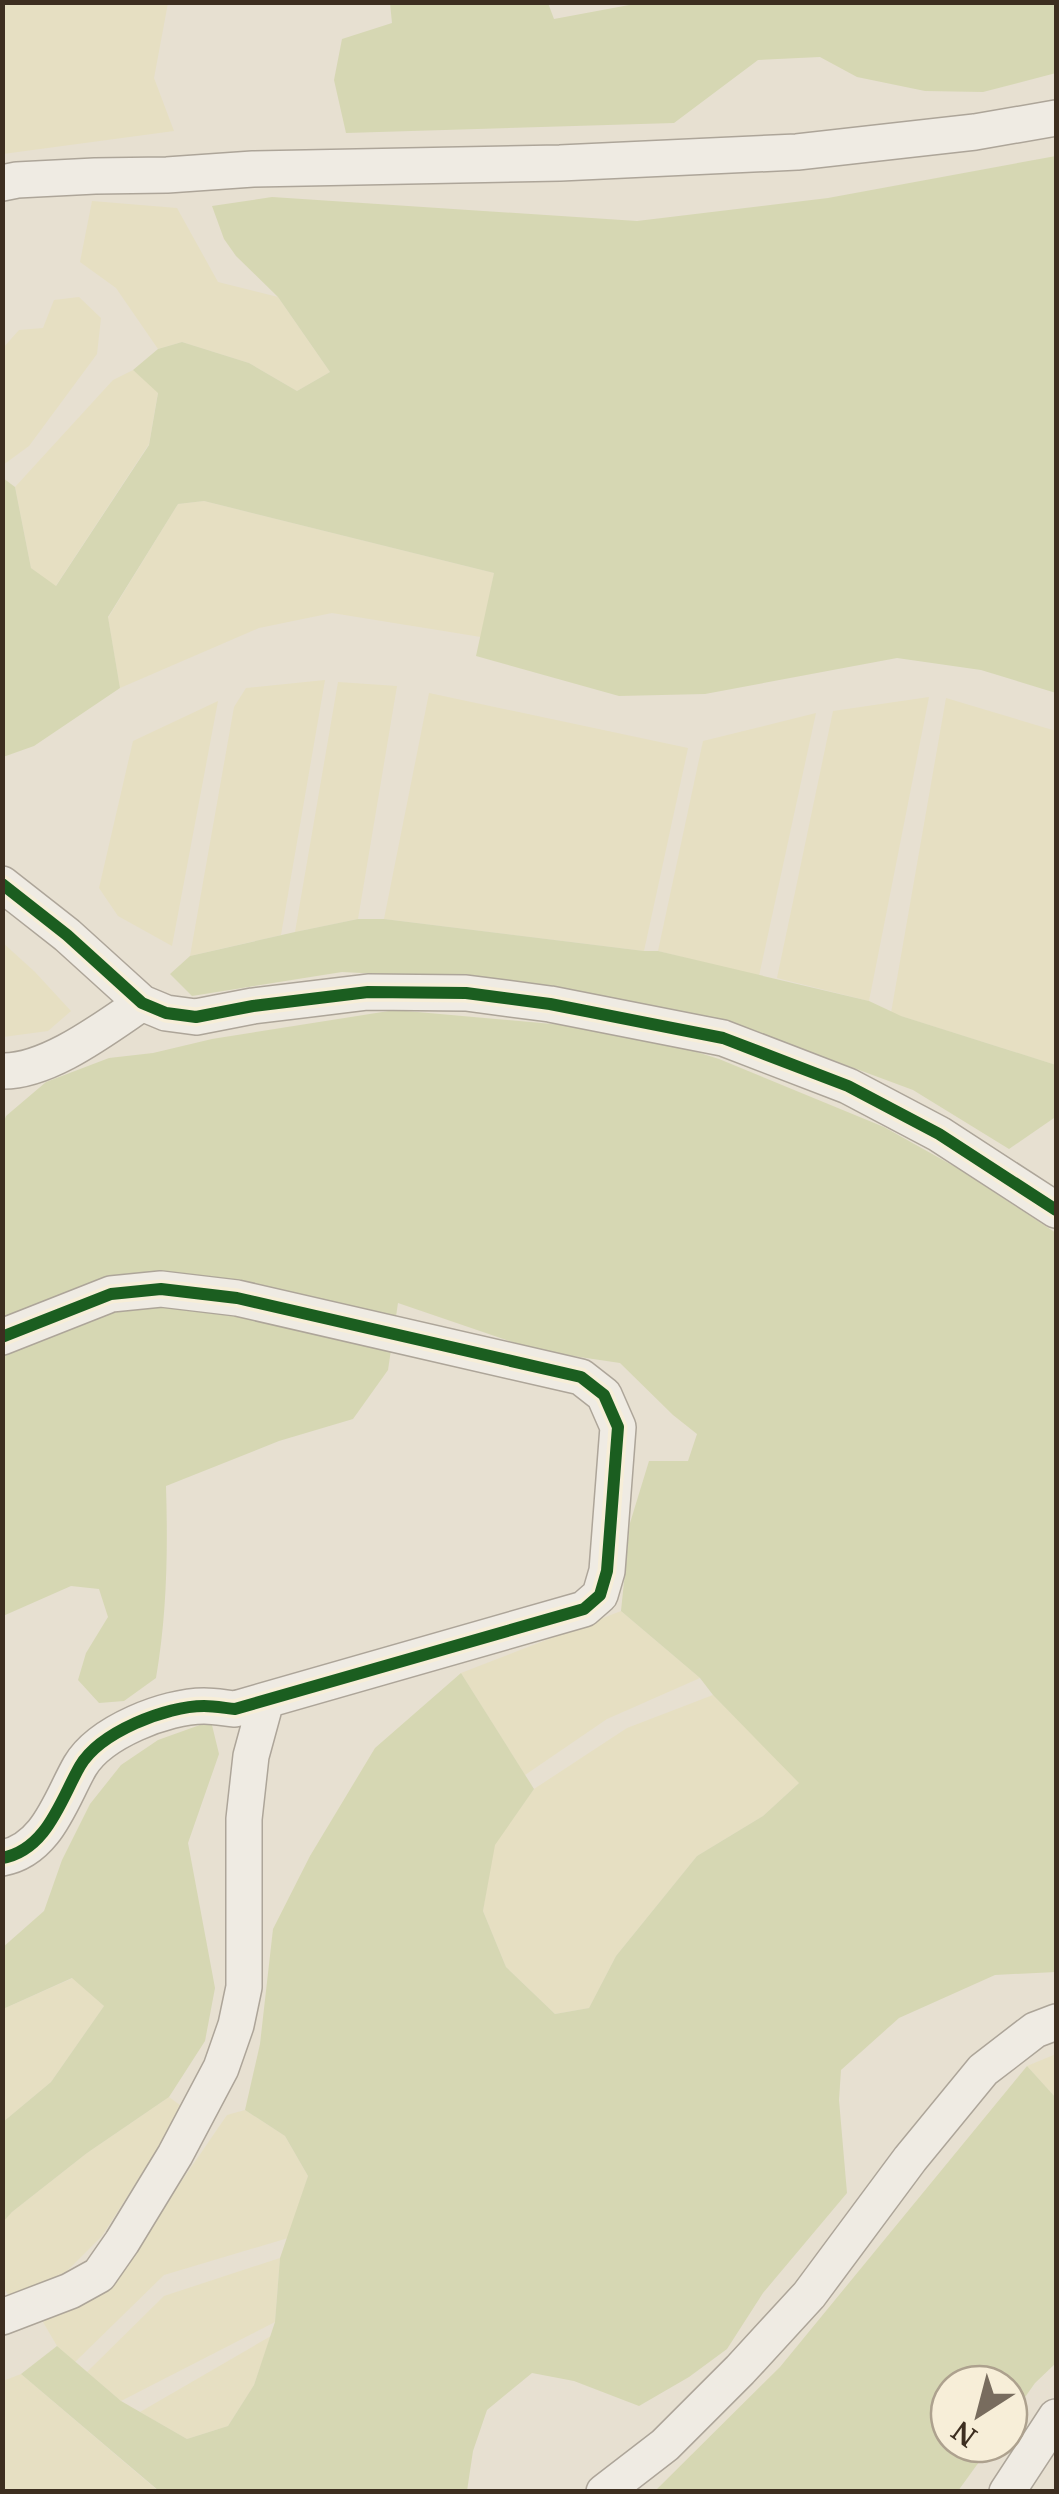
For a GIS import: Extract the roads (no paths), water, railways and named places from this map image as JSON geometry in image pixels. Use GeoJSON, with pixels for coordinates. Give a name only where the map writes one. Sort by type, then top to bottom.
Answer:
{"type":"FeatureCollection","features":[{"type":"Feature","properties":{"kind":"street"},"geometry":{"type":"LineString","coordinates":[[2,184],[17,180],[252,169],[560,163],[797,152],[975,132],[1056,118]]}},
{"type":"Feature","properties":{"kind":"street"},"geometry":{"type":"LineString","coordinates":[[2,884],[67,935],[142,1003],[166,1013],[196,1017],[368,992],[466,992],[723,1038],[848,1086],[939,1134],[1056,1210]]}},
{"type":"Feature","properties":{"kind":"street"},"geometry":{"type":"LineString","coordinates":[[2,1071],[12,1072],[56,1058],[142,1003]]}},
{"type":"Feature","properties":{"kind":"street"},"geometry":{"type":"LineString","coordinates":[[2,1337],[112,1294],[160,1289],[237,1298],[581,1377],[604,1395],[618,1426],[607,1571],[600,1596],[584,1609],[235,1709],[202,1706],[159,1713],[107,1739],[82,1762],[45,1830],[16,1856],[2,1858]]}},
{"type":"Feature","properties":{"kind":"street"},"geometry":{"type":"LineString","coordinates":[[2,2317],[70,2291],[100,2274],[175,2155],[221,2068],[244,1987],[244,1819],[251,1756],[266,1701]]}},
{"type":"Feature","properties":{"kind":"street"},"geometry":{"type":"LineString","coordinates":[[604,2492],[665,2445],[809,2296],[910,2159],[983,2070],[1035,2030],[1056,2022]]}},
{"type":"Feature","properties":{"kind":"street"},"geometry":{"type":"LineString","coordinates":[[1008,2492],[1056,2417]]}}]}
